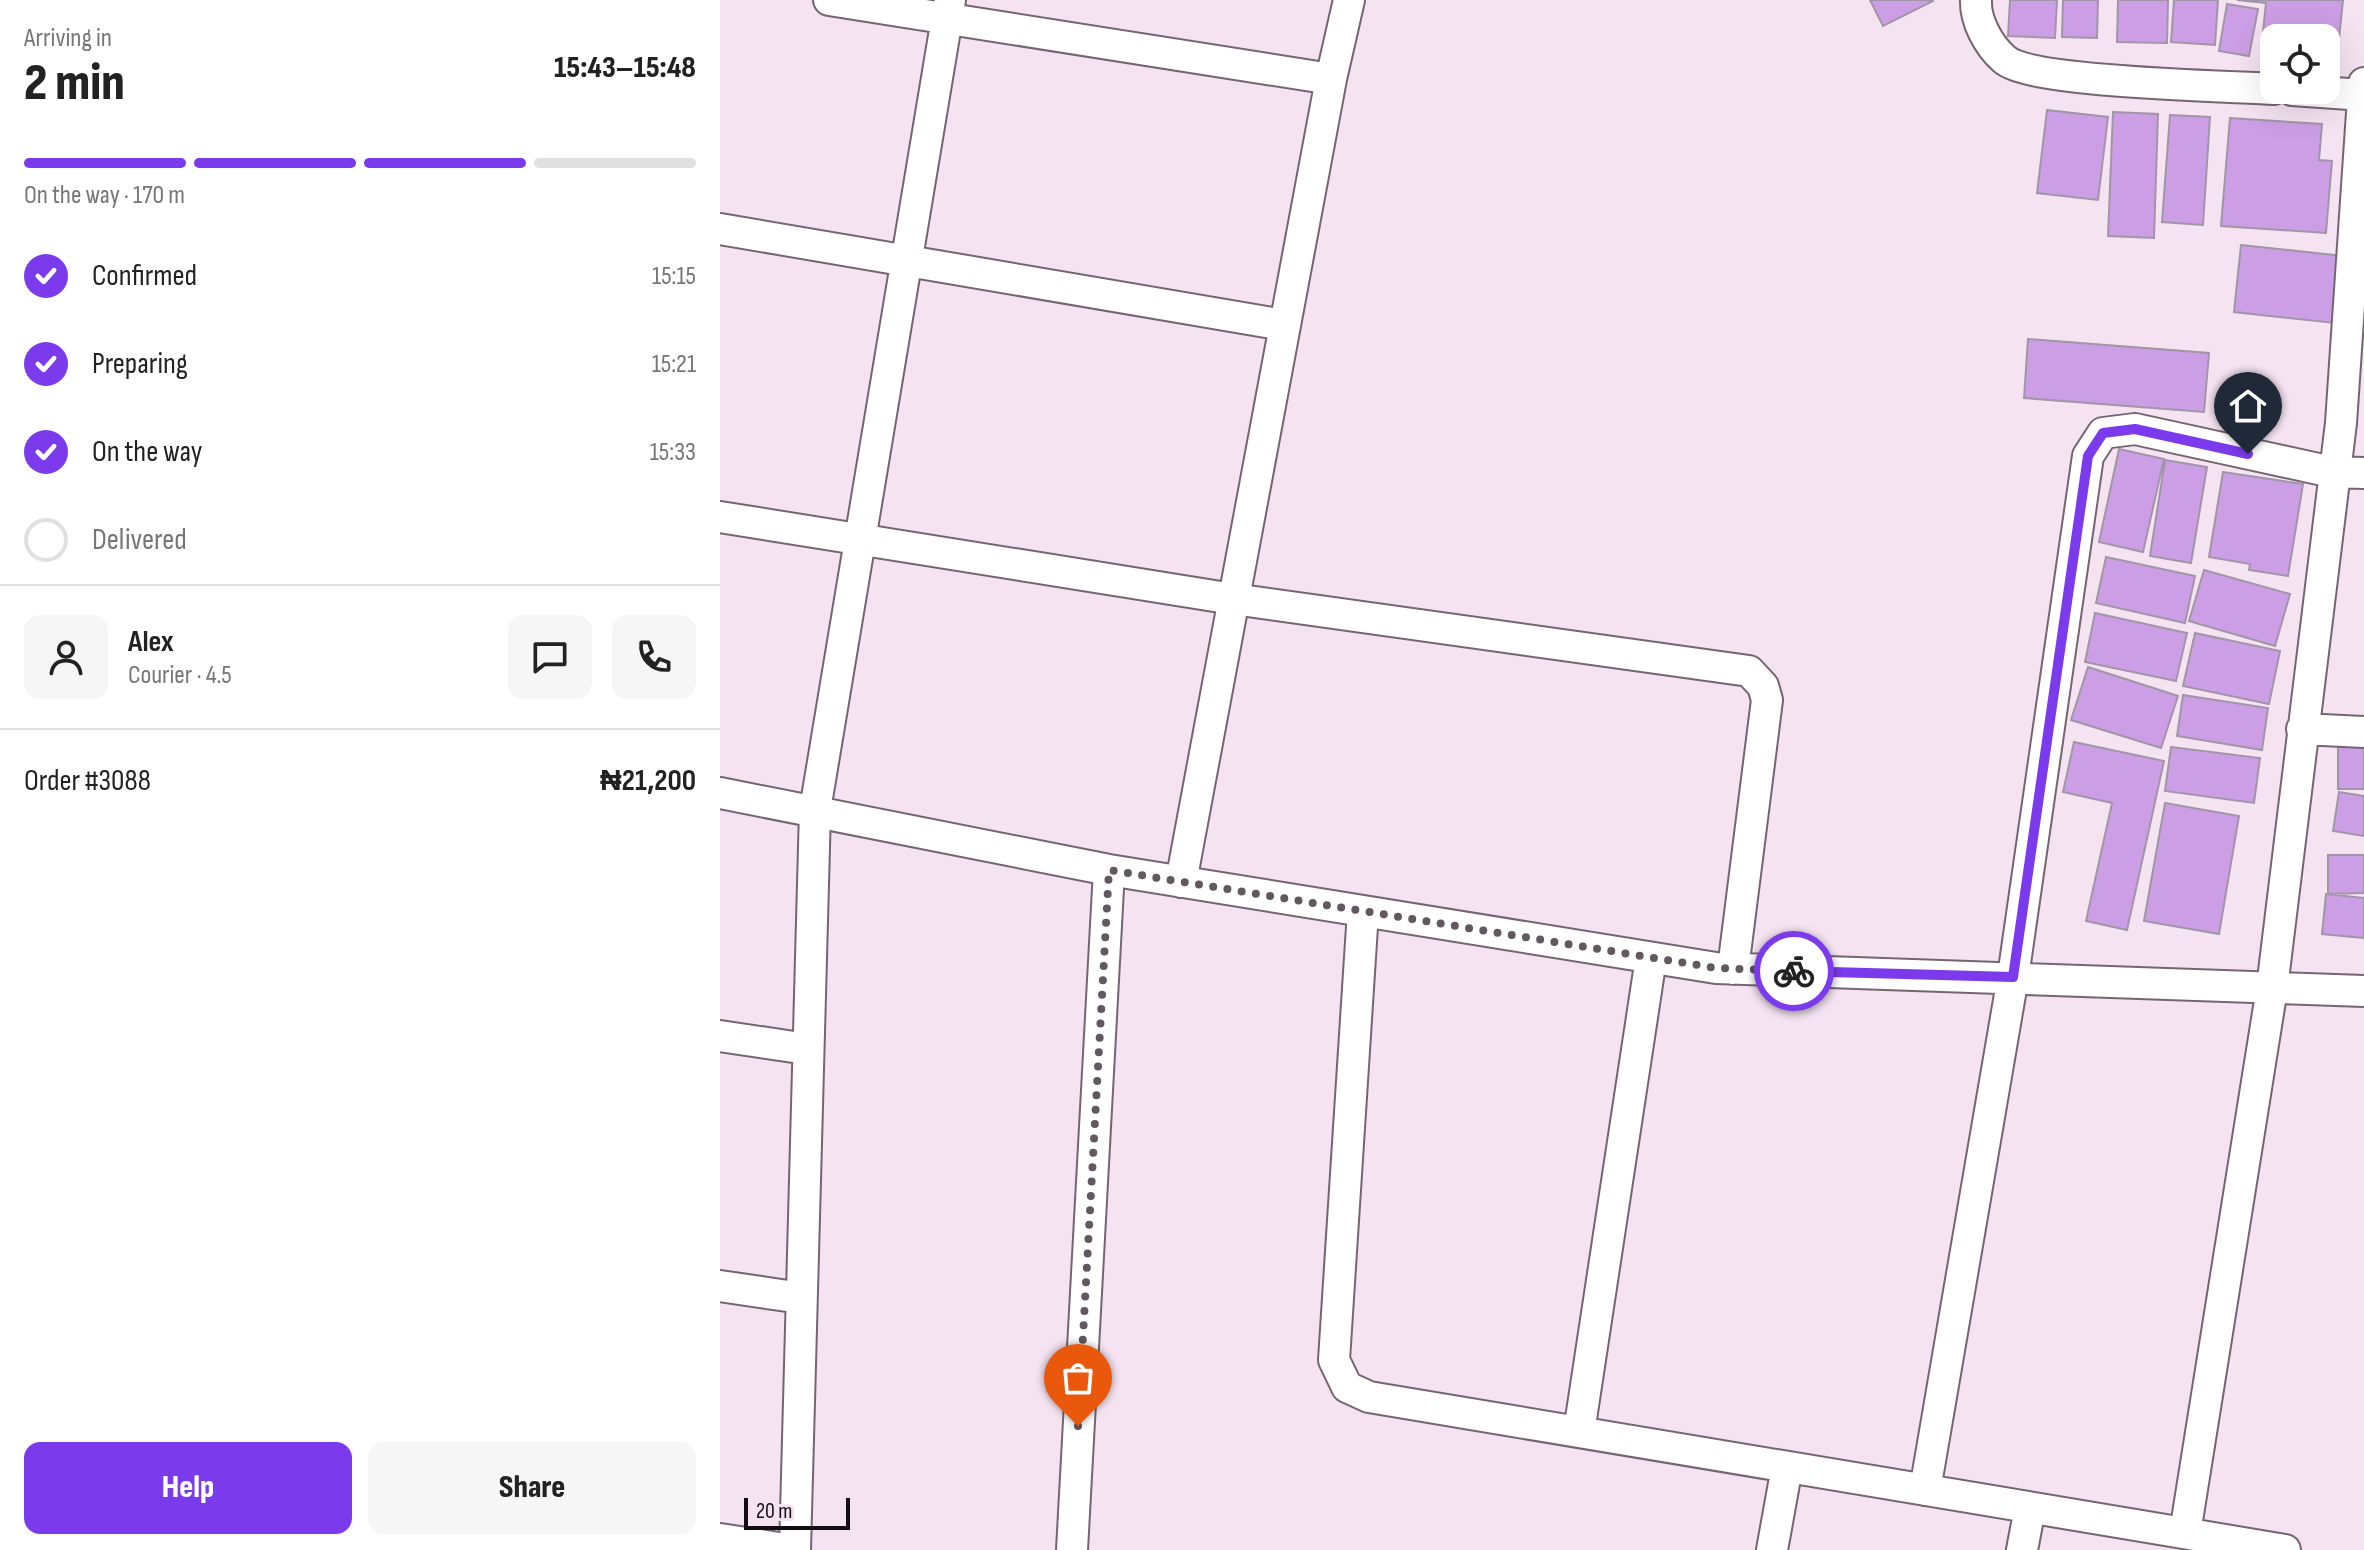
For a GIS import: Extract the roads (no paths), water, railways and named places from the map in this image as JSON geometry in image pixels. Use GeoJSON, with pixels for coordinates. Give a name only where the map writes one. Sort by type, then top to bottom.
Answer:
{"type":"FeatureCollection","features":[{"type":"Feature","properties":{"kind":"street"},"geometry":{"type":"LineString","coordinates":[[829,0],[948,10],[1331,79]]}},
{"type":"Feature","properties":{"kind":"street"},"geometry":{"type":"LineString","coordinates":[[1181,882],[1284,325],[1349,0]]}},
{"type":"Feature","properties":{"kind":"street"},"geometry":{"type":"LineString","coordinates":[[1976,0],[1975,18],[2005,61],[2044,73],[2260,88]]}},
{"type":"Feature","properties":{"kind":"street"},"geometry":{"type":"LineString","coordinates":[[720,1539],[793,1550],[815,810],[948,10]]}},
{"type":"Feature","properties":{"kind":"street"},"geometry":{"type":"LineString","coordinates":[[2185,1533],[2272,988],[2332,472],[2355,341],[2364,83]]}},
{"type":"Feature","properties":{"kind":"street"},"geometry":{"type":"LineString","coordinates":[[2340,93],[2364,95]]}},
{"type":"Feature","properties":{"kind":"street"},"geometry":{"type":"LineString","coordinates":[[720,229],[1284,325]]}},
{"type":"Feature","properties":{"kind":"street"},"geometry":{"type":"LineString","coordinates":[[1925,1490],[2013,977],[2088,456],[2103,433],[2135,429],[2332,472],[2364,473]]}},
{"type":"Feature","properties":{"kind":"street"},"geometry":{"type":"LineString","coordinates":[[720,517],[1233,599],[1749,671],[1763,686],[1767,700],[1733,969]]}},
{"type":"Feature","properties":{"kind":"street"},"geometry":{"type":"LineString","coordinates":[[2302,729],[2364,732]]}},
{"type":"Feature","properties":{"kind":"street"},"geometry":{"type":"LineString","coordinates":[[720,793],[1109,870],[1733,969],[2364,991]]}},
{"type":"Feature","properties":{"kind":"street"},"geometry":{"type":"LineString","coordinates":[[1072,1550],[1109,870]]}},
{"type":"Feature","properties":{"kind":"street"},"geometry":{"type":"LineString","coordinates":[[1363,911],[1334,1360],[1347,1387],[1369,1397],[2282,1550]]}},
{"type":"Feature","properties":{"kind":"street"},"geometry":{"type":"LineString","coordinates":[[1579,1432],[1651,958]]}},
{"type":"Feature","properties":{"kind":"street"},"geometry":{"type":"LineString","coordinates":[[720,1036],[807,1049]]}},
{"type":"Feature","properties":{"kind":"street"},"geometry":{"type":"LineString","coordinates":[[720,1286],[801,1298]]}},
{"type":"Feature","properties":{"kind":"street"},"geometry":{"type":"LineString","coordinates":[[1772,1550],[1787,1467]]}},
{"type":"Feature","properties":{"kind":"street"},"geometry":{"type":"LineString","coordinates":[[2022,1550],[2030,1508]]}}]}
